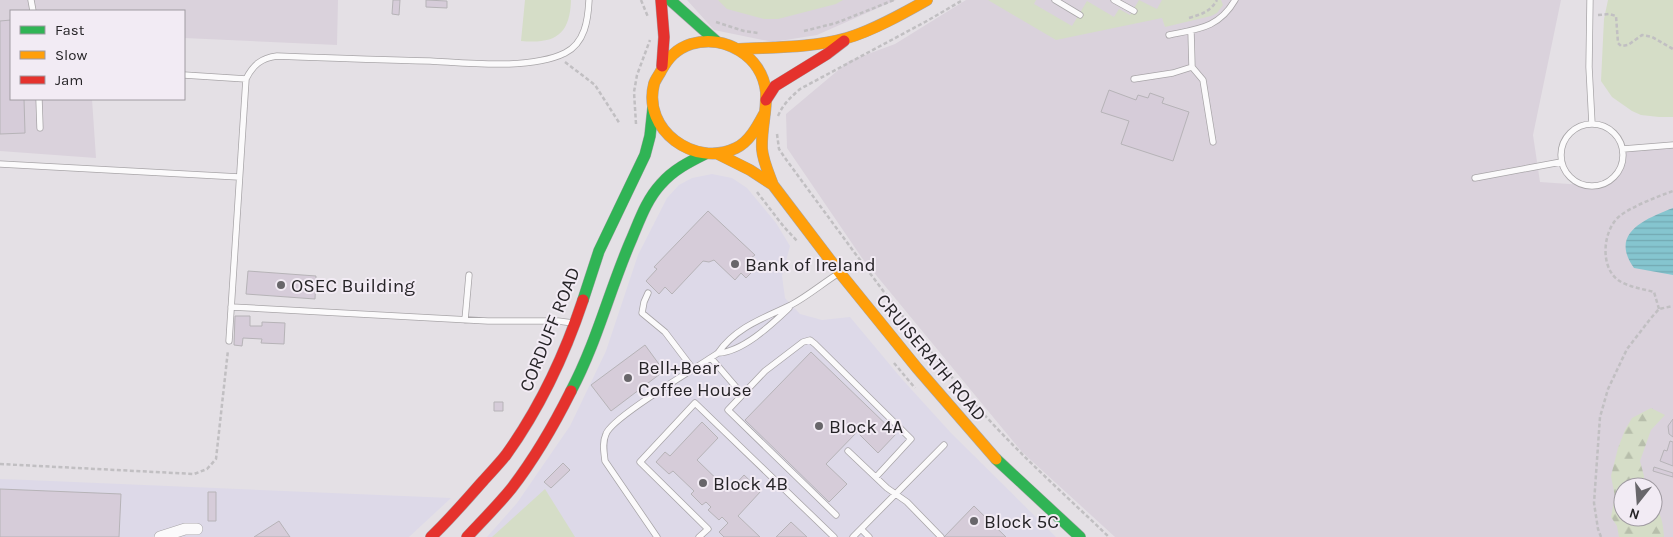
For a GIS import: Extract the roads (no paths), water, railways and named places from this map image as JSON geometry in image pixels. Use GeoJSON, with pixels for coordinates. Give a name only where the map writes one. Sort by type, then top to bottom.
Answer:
{"type":"FeatureCollection","features":[{"type":"Feature","properties":{"kind":"main road"},"geometry":{"type":"LineString","coordinates":[[661,0],[664,37],[662,66]]}},
{"type":"Feature","properties":{"kind":"main road"},"geometry":{"type":"LineString","coordinates":[[670,0],[716,42]]}},
{"type":"Feature","properties":{"kind":"main road"},"geometry":{"type":"LineString","coordinates":[[739,49],[811,45],[847,38],[905,13],[927,0]]}},
{"type":"Feature","properties":{"kind":"main road"},"geometry":{"type":"LineString","coordinates":[[766,100],[775,86],[827,54],[847,38]]}},
{"type":"Feature","properties":{"kind":"main road"},"geometry":{"type":"LineString","coordinates":[[696,42],[729,44],[739,49],[756,65],[764,83],[766,100],[764,114],[755,131],[744,143],[732,150],[718,154],[690,151],[674,142],[660,126],[653,108],[652,93],[656,76],[662,66],[676,51],[696,42]]}},
{"type":"Feature","properties":{"kind":"main road","name":"CORDUFF ROAD"},"geometry":{"type":"LineString","coordinates":[[431,537],[478,489],[505,456],[528,421],[559,360],[575,323],[599,251],[645,155],[650,136],[653,108]]}},
{"type":"Feature","properties":{"kind":"main road","name":"CRUISERATH ROAD"},"geometry":{"type":"LineString","coordinates":[[764,114],[762,151],[773,185]]}},
{"type":"Feature","properties":{"kind":"main road"},"geometry":{"type":"LineString","coordinates":[[467,537],[514,484],[539,450],[558,416],[575,384],[591,347],[626,251],[648,203],[659,186],[671,173],[704,154]]}},
{"type":"Feature","properties":{"kind":"main road","name":"CRUISERATH ROAD"},"geometry":{"type":"LineString","coordinates":[[718,154],[750,170],[773,185],[917,368],[1003,466],[1080,537]]}},
{"type":"Feature","properties":{"kind":"street"},"geometry":{"type":"LineString","coordinates":[[160,537],[185,529],[197,529]]}},
{"type":"Feature","properties":{"kind":"lane"},"geometry":{"type":"LineString","coordinates":[[229,341],[238,177],[246,79],[257,63],[266,58],[278,56],[503,64],[542,60],[566,52],[578,43],[585,30],[589,0]]}},
{"type":"Feature","properties":{"kind":"lane"},"geometry":{"type":"LineString","coordinates":[[1055,0],[1080,15]]}},
{"type":"Feature","properties":{"kind":"lane"},"geometry":{"type":"LineString","coordinates":[[1114,0],[1134,11]]}},
{"type":"Feature","properties":{"kind":"lane"},"geometry":{"type":"LineString","coordinates":[[1169,35],[1201,29],[1216,22],[1229,11],[1235,0]]}},
{"type":"Feature","properties":{"kind":"lane"},"geometry":{"type":"LineString","coordinates":[[1590,0],[1589,67],[1592,124]]}},
{"type":"Feature","properties":{"kind":"lane"},"geometry":{"type":"LineString","coordinates":[[1191,30],[1192,67],[1203,80],[1213,142]]}},
{"type":"Feature","properties":{"kind":"lane"},"geometry":{"type":"LineString","coordinates":[[1134,79],[1174,73],[1192,67]]}},
{"type":"Feature","properties":{"kind":"lane"},"geometry":{"type":"LineString","coordinates":[[185,75],[246,79]]}},
{"type":"Feature","properties":{"kind":"lane"},"geometry":{"type":"LineString","coordinates":[[39,100],[40,128]]}},
{"type":"Feature","properties":{"kind":"lane"},"geometry":{"type":"LineString","coordinates":[[1592,124],[1603,126],[1612,131],[1619,139],[1623,150],[1623,159],[1615,176],[1598,186],[1590,186],[1575,181],[1564,170],[1560,153],[1567,135],[1583,125],[1592,124]]}},
{"type":"Feature","properties":{"kind":"lane"},"geometry":{"type":"LineString","coordinates":[[1623,150],[1673,146]]}},
{"type":"Feature","properties":{"kind":"lane"},"geometry":{"type":"LineString","coordinates":[[1475,178],[1561,162]]}},
{"type":"Feature","properties":{"kind":"lane"},"geometry":{"type":"LineString","coordinates":[[0,164],[238,177]]}},
{"type":"Feature","properties":{"kind":"lane"},"geometry":{"type":"LineString","coordinates":[[657,537],[605,461],[603,446],[606,433],[615,422],[718,353],[725,343],[755,321],[792,304],[840,272]]}},
{"type":"Feature","properties":{"kind":"lane"},"geometry":{"type":"LineString","coordinates":[[465,320],[468,276]]}},
{"type":"Feature","properties":{"kind":"lane"},"geometry":{"type":"LineString","coordinates":[[648,293],[642,312],[665,332],[693,370]]}},
{"type":"Feature","properties":{"kind":"lane"},"geometry":{"type":"LineString","coordinates":[[718,353],[727,352],[748,341],[772,324],[792,304]]}},
{"type":"Feature","properties":{"kind":"lane"},"geometry":{"type":"LineString","coordinates":[[231,307],[465,320],[558,321],[575,323]]}},
{"type":"Feature","properties":{"kind":"lane"},"geometry":{"type":"LineString","coordinates":[[836,515],[728,410],[765,371],[803,342],[810,340],[911,439],[876,477]]}},
{"type":"Feature","properties":{"kind":"lane"},"geometry":{"type":"LineString","coordinates":[[711,358],[742,394]]}},
{"type":"Feature","properties":{"kind":"lane"},"geometry":{"type":"LineString","coordinates":[[699,537],[708,529],[640,462],[695,403],[834,537]]}},
{"type":"Feature","properties":{"kind":"lane"},"geometry":{"type":"LineString","coordinates":[[853,537],[944,445]]}},
{"type":"Feature","properties":{"kind":"lane"},"geometry":{"type":"LineString","coordinates":[[848,451],[907,502],[941,537]]}},
{"type":"Feature","properties":{"kind":"lane"},"geometry":{"type":"LineString","coordinates":[[860,529],[869,537]]}},
{"type":"Feature","properties":{"kind":"water"},"geometry":{"type":"Polygon","coordinates":[[[1673,208],[1673,275],[1634,268],[1627,256],[1626,245],[1628,237],[1642,223],[1673,208]]]}},
{"type":"Feature","properties":{"kind":"place","name":"Bank of Ireland"},"geometry":{"type":"Point","coordinates":[735,264]}},
{"type":"Feature","properties":{"kind":"place","name":"OSEC Building"},"geometry":{"type":"Point","coordinates":[281,285]}},
{"type":"Feature","properties":{"kind":"place","name":"Bell+Bear Coffee House"},"geometry":{"type":"Point","coordinates":[628,378]}},
{"type":"Feature","properties":{"kind":"place","name":"Block 4A"},"geometry":{"type":"Point","coordinates":[819,426]}},
{"type":"Feature","properties":{"kind":"place","name":"Block 4B"},"geometry":{"type":"Point","coordinates":[703,483]}},
{"type":"Feature","properties":{"kind":"place","name":"Block 5C"},"geometry":{"type":"Point","coordinates":[974,521]}}]}
